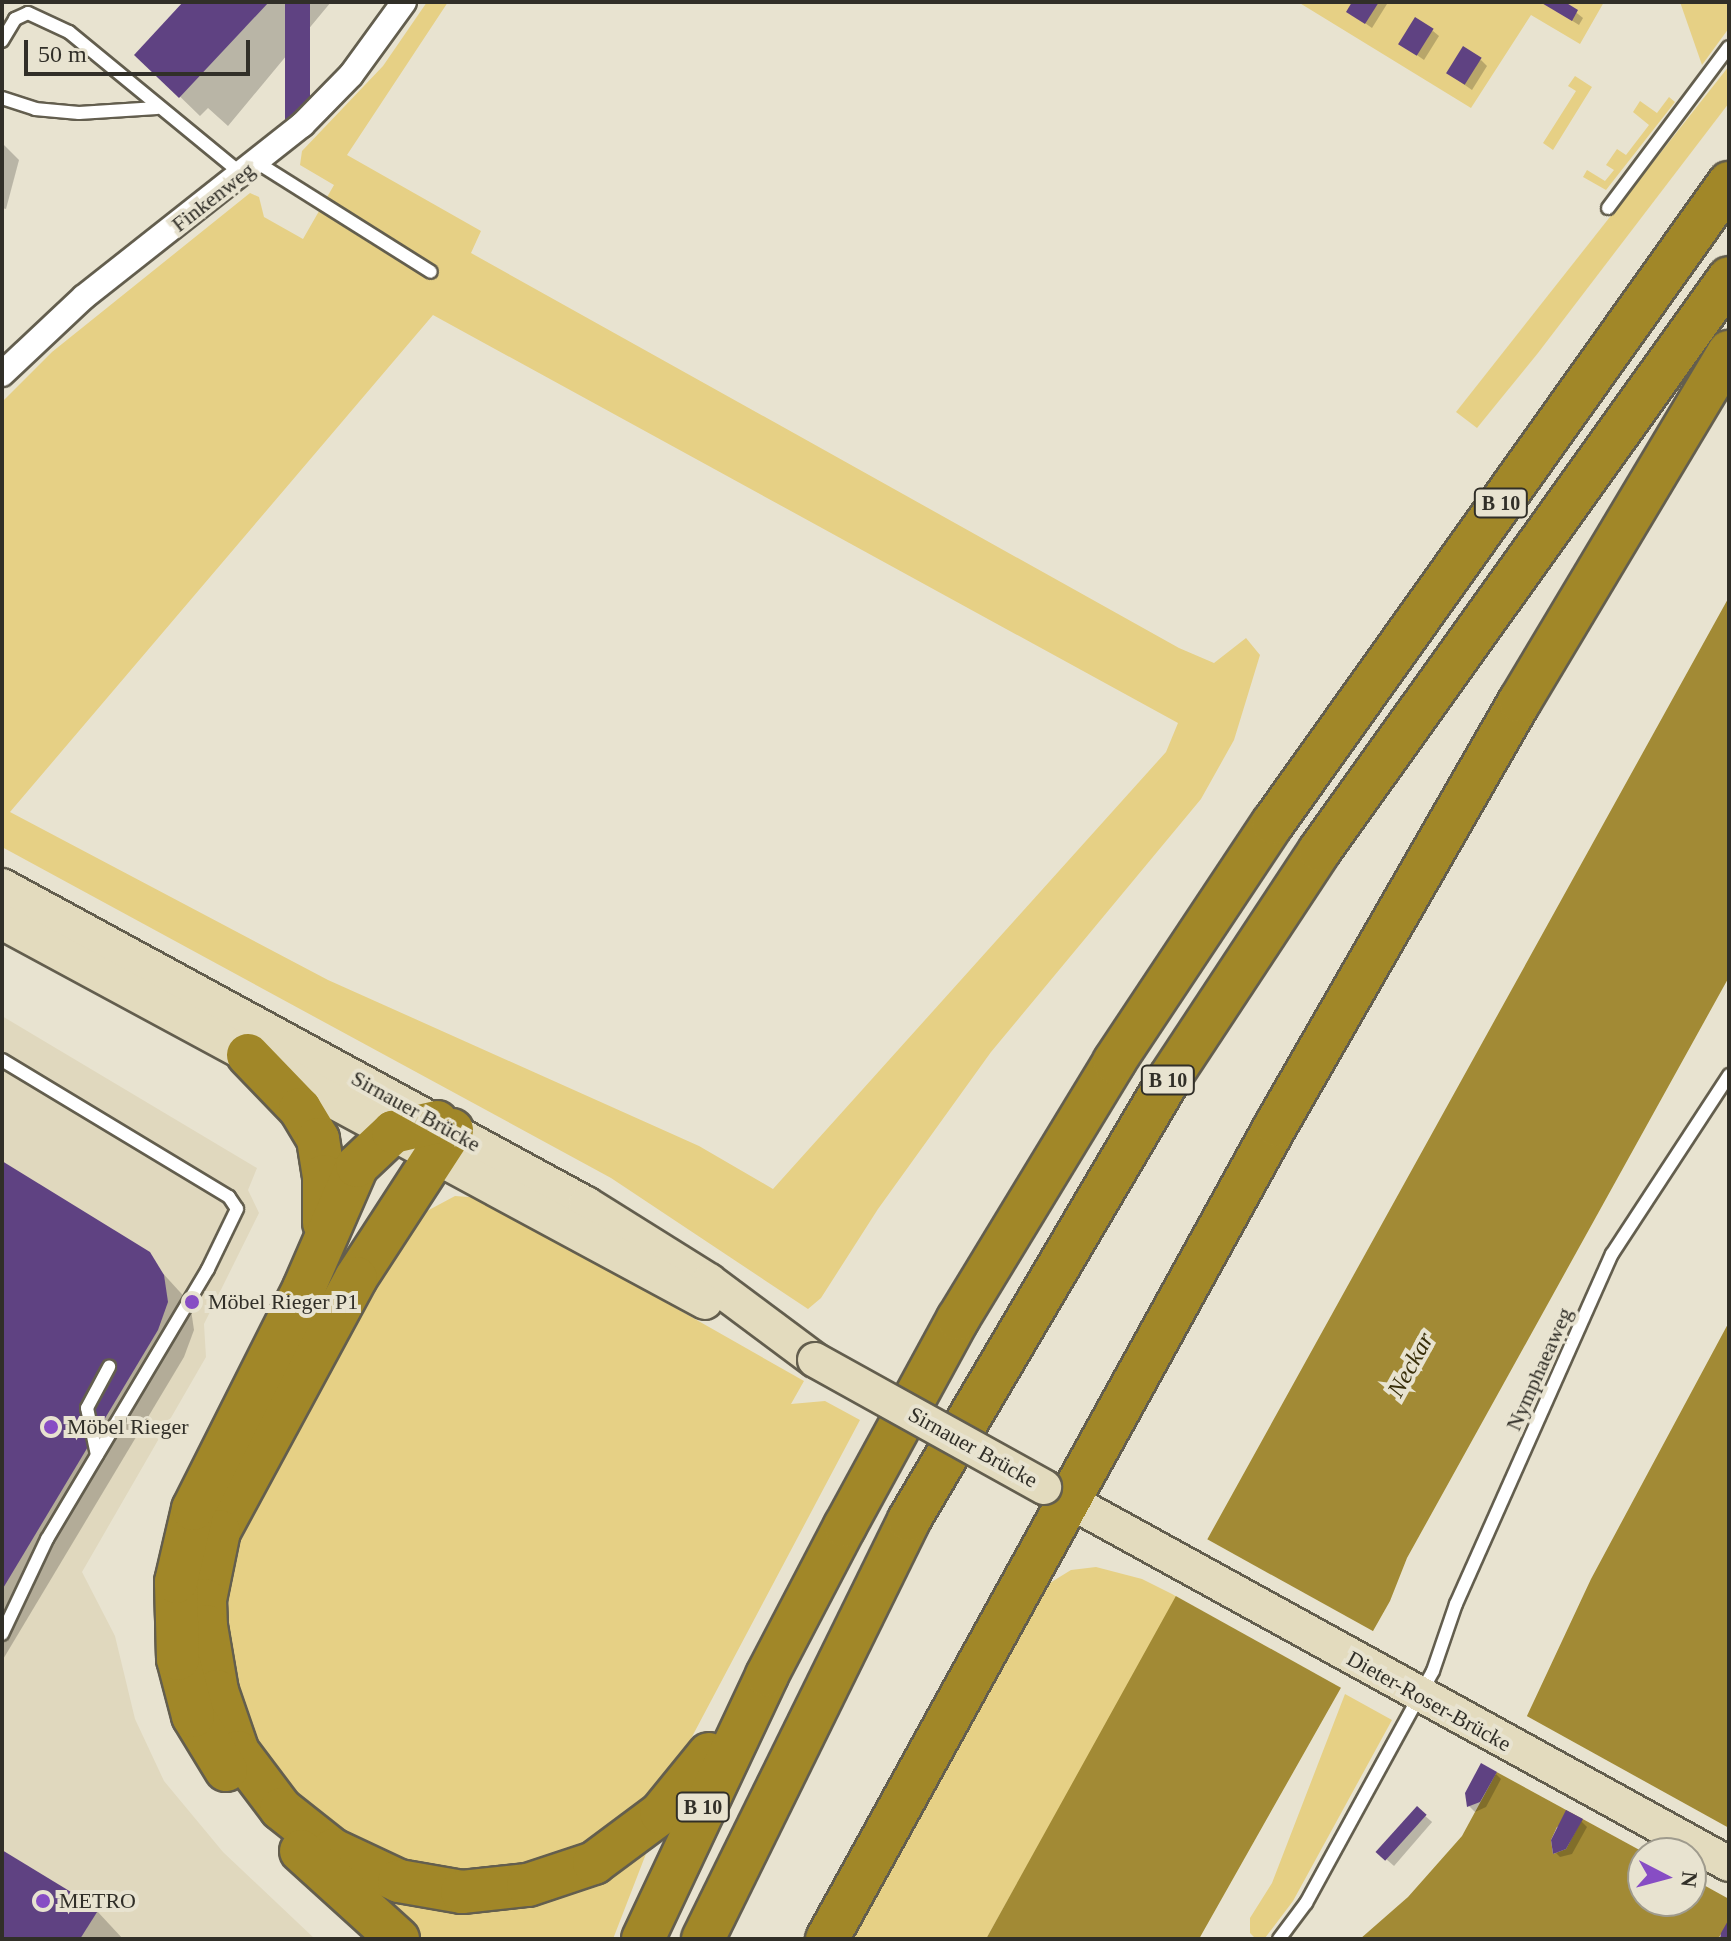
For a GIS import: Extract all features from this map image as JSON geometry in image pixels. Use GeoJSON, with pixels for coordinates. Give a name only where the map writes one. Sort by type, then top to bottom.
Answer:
{"type":"FeatureCollection","features":[{"type":"Feature","properties":{"kind":"highway","name":"B 10"},"geometry":{"type":"LineString","coordinates":[[643,1939],[767,1675],[958,1319],[1114,1062],[1282,811],[1729,183]]}},
{"type":"Feature","properties":{"kind":"highway","name":"B 10"},"geometry":{"type":"LineString","coordinates":[[703,1939],[909,1520],[1169,1079],[1320,850],[1729,278]]}},
{"type":"Feature","properties":{"kind":"highway"},"geometry":{"type":"LineString","coordinates":[[827,1939],[1056,1493],[1729,352]]}},
{"type":"Feature","properties":{"kind":"highway"},"geometry":{"type":"LineString","coordinates":[[248,1055],[300,1109],[318,1139],[324,1176],[322,1243]]}},
{"type":"Feature","properties":{"kind":"highway"},"geometry":{"type":"LineString","coordinates":[[398,1939],[246,1796],[193,1716],[178,1659],[176,1582],[193,1509],[357,1166],[393,1132],[442,1136],[356,1278],[219,1531],[205,1600],[206,1626],[217,1691],[238,1752],[281,1809],[333,1850],[366,1868],[430,1889],[497,1891],[560,1876],[623,1845],[687,1785],[767,1675]]}},
{"type":"Feature","properties":{"kind":"main road","name":"Sirnauer Brücke"},"geometry":{"type":"LineString","coordinates":[[2,886],[442,1136],[651,1243],[815,1360],[1131,1535]]}},
{"type":"Feature","properties":{"kind":"main road","name":"Sirnauer Brücke"},"geometry":{"type":"LineString","coordinates":[[2,922],[393,1132]]}},
{"type":"Feature","properties":{"kind":"main road","name":"Dieter-Roser-Brücke"},"geometry":{"type":"LineString","coordinates":[[1131,1535],[1412,1709],[1729,1864]]}},
{"type":"Feature","properties":{"kind":"street","name":"Finkenweg"},"geometry":{"type":"LineString","coordinates":[[2,374],[84,297],[250,169],[351,75],[404,2]]}},
{"type":"Feature","properties":{"kind":"lane"},"geometry":{"type":"LineString","coordinates":[[2,41],[15,19],[35,14],[102,55],[157,108],[221,153],[431,272]]}},
{"type":"Feature","properties":{"kind":"lane"},"geometry":{"type":"LineString","coordinates":[[1608,208],[1729,47]]}},
{"type":"Feature","properties":{"kind":"lane"},"geometry":{"type":"LineString","coordinates":[[2,98],[69,112],[157,108]]}},
{"type":"Feature","properties":{"kind":"lane"},"geometry":{"type":"LineString","coordinates":[[2,1060],[234,1202],[237,1216],[47,1539],[2,1634]]}},
{"type":"Feature","properties":{"kind":"lane","name":"Nymphaeaweg"},"geometry":{"type":"LineString","coordinates":[[1279,1939],[1306,1903],[1412,1709],[1612,1254],[1729,1075]]}},
{"type":"Feature","properties":{"kind":"lane"},"geometry":{"type":"LineString","coordinates":[[97,1455],[87,1408],[109,1367]]}},
{"type":"Feature","properties":{"kind":"shaded area"},"geometry":{"type":"Polygon","coordinates":[[[427,2],[448,2],[347,155],[481,231],[471,253],[1179,648],[1214,663],[1246,638],[1260,655],[1234,740],[1201,799],[991,1052],[878,1209],[821,1298],[808,1309],[611,1178],[2,847],[2,402],[52,352],[250,193],[259,197],[264,217],[303,239],[334,185],[300,165],[302,151],[383,66],[427,2]],[[433,315],[10,812],[328,980],[699,1146],[773,1189],[1166,752],[1178,723],[433,315]]]}},
{"type":"Feature","properties":{"kind":"shaded area"},"geometry":{"type":"Polygon","coordinates":[[[1298,2],[1604,2],[1580,44],[1531,15],[1471,108],[1298,2]]]}},
{"type":"Feature","properties":{"kind":"shaded area"},"geometry":{"type":"Polygon","coordinates":[[[1680,2],[1729,2],[1729,28],[1702,65],[1680,2]]]}},
{"type":"Feature","properties":{"kind":"shaded area"},"geometry":{"type":"Polygon","coordinates":[[[1729,66],[1729,103],[1477,428],[1456,412],[1729,66]]]}},
{"type":"Feature","properties":{"kind":"shaded area"},"geometry":{"type":"Polygon","coordinates":[[[1575,76],[1592,87],[1553,150],[1543,143],[1576,91],[1568,86],[1575,76]]]}},
{"type":"Feature","properties":{"kind":"shaded area"},"geometry":{"type":"Polygon","coordinates":[[[1669,97],[1675,102],[1606,190],[1583,177],[1587,170],[1605,181],[1614,170],[1606,165],[1617,149],[1626,155],[1649,125],[1633,112],[1640,101],[1657,113],[1669,97]]]}},
{"type":"Feature","properties":{"kind":"shaded area"},"geometry":{"type":"Polygon","coordinates":[[[2,1016],[257,1168],[248,1190],[259,1213],[204,1324],[206,1357],[82,1572],[115,1636],[135,1719],[164,1781],[223,1852],[315,1939],[2,1939],[2,1016]]]}},
{"type":"Feature","properties":{"kind":"shaded area"},"geometry":{"type":"Polygon","coordinates":[[[455,1196],[482,1198],[804,1381],[791,1404],[825,1401],[860,1420],[668,1782],[585,1851],[460,1879],[348,1846],[253,1755],[219,1619],[236,1538],[376,1283],[427,1211],[455,1196]]]}},
{"type":"Feature","properties":{"kind":"shaded area"},"geometry":{"type":"Polygon","coordinates":[[[1096,1567],[1142,1579],[1178,1597],[986,1939],[847,1939],[1045,1586],[1071,1570],[1096,1567]]]}},
{"type":"Feature","properties":{"kind":"shaded area"},"geometry":{"type":"Polygon","coordinates":[[[1345,1694],[1392,1720],[1293,1901],[1265,1938],[1256,1939],[1250,1933],[1250,1918],[1272,1883],[1345,1694]]]}},
{"type":"Feature","properties":{"kind":"shaded area"},"geometry":{"type":"Polygon","coordinates":[[[649,1846],[613,1939],[417,1939],[359,1880],[390,1891],[649,1846]]]}},
{"type":"Feature","properties":{"kind":"water","name":"Neckar"},"geometry":{"type":"Polygon","coordinates":[[[1729,597],[1729,977],[1407,1558],[1390,1601],[1199,1939],[986,1939],[1729,597]]]}},
{"type":"Feature","properties":{"kind":"water"},"geometry":{"type":"Polygon","coordinates":[[[1729,1322],[1729,1921],[1718,1939],[1360,1939],[1408,1897],[1462,1836],[1526,1718],[1591,1579],[1729,1322]],[[1582,1819],[1557,1827],[1551,1840],[1553,1854],[1566,1849],[1582,1819]]]}},
{"type":"Feature","properties":{"kind":"pier"},"geometry":{"type":"Polygon","coordinates":[[[1205,1538],[1376,1633],[1344,1689],[1173,1595],[1205,1538]]]}},
{"type":"Feature","properties":{"kind":"pier"},"geometry":{"type":"Polygon","coordinates":[[[1523,1714],[1729,1828],[1729,1899],[1707,1887],[1707,1837],[1627,1837],[1627,1843],[1493,1770],[1523,1714]]]}},
{"type":"Feature","properties":{"kind":"building"},"geometry":{"type":"Polygon","coordinates":[[[183,2],[269,2],[179,98],[134,55],[183,2]]]}},
{"type":"Feature","properties":{"kind":"building"},"geometry":{"type":"Polygon","coordinates":[[[285,2],[310,2],[310,134],[285,134],[285,2]]]}},
{"type":"Feature","properties":{"kind":"building"},"geometry":{"type":"Polygon","coordinates":[[[1352,2],[1379,2],[1365,24],[1346,12],[1352,2]]]}},
{"type":"Feature","properties":{"kind":"building"},"geometry":{"type":"Polygon","coordinates":[[[1540,2],[1565,2],[1578,10],[1572,21],[1540,2]]]}},
{"type":"Feature","properties":{"kind":"building"},"geometry":{"type":"Polygon","coordinates":[[[1415,17],[1434,29],[1417,56],[1398,44],[1415,17]]]}},
{"type":"Feature","properties":{"kind":"building"},"geometry":{"type":"Polygon","coordinates":[[[1463,46],[1482,58],[1465,85],[1446,73],[1463,46]]]}},
{"type":"Feature","properties":{"kind":"building","name":"Möbel Rieger"},"geometry":{"type":"Polygon","coordinates":[[[2,1161],[150,1252],[164,1275],[168,1302],[158,1330],[2,1590],[2,1161]]]}},
{"type":"Feature","properties":{"kind":"building"},"geometry":{"type":"Polygon","coordinates":[[[1481,1763],[1497,1772],[1480,1802],[1467,1807],[1465,1793],[1481,1763]]]}},
{"type":"Feature","properties":{"kind":"building"},"geometry":{"type":"Polygon","coordinates":[[[1417,1806],[1427,1815],[1385,1861],[1376,1852],[1417,1806]]]}},
{"type":"Feature","properties":{"kind":"building"},"geometry":{"type":"Polygon","coordinates":[[[1566,1810],[1583,1819],[1566,1849],[1553,1854],[1551,1840],[1566,1810]]]}},
{"type":"Feature","properties":{"kind":"building","name":"METRO"},"geometry":{"type":"Polygon","coordinates":[[[2,1850],[99,1909],[80,1939],[2,1939],[2,1850]]]}},
{"type":"Feature","properties":{"kind":"building"},"geometry":{"type":"Polygon","coordinates":[[[1729,1919],[1729,1939],[1720,1939],[1721,1933],[1729,1919]]]}},
{"type":"Feature","properties":{"kind":"place","name":"Möbel Rieger P1"},"geometry":{"type":"Point","coordinates":[192,1302]}},
{"type":"Feature","properties":{"kind":"place","name":"Möbel Rieger"},"geometry":{"type":"Point","coordinates":[51,1427]}},
{"type":"Feature","properties":{"kind":"place","name":"METRO"},"geometry":{"type":"Point","coordinates":[43,1901]}}]}
